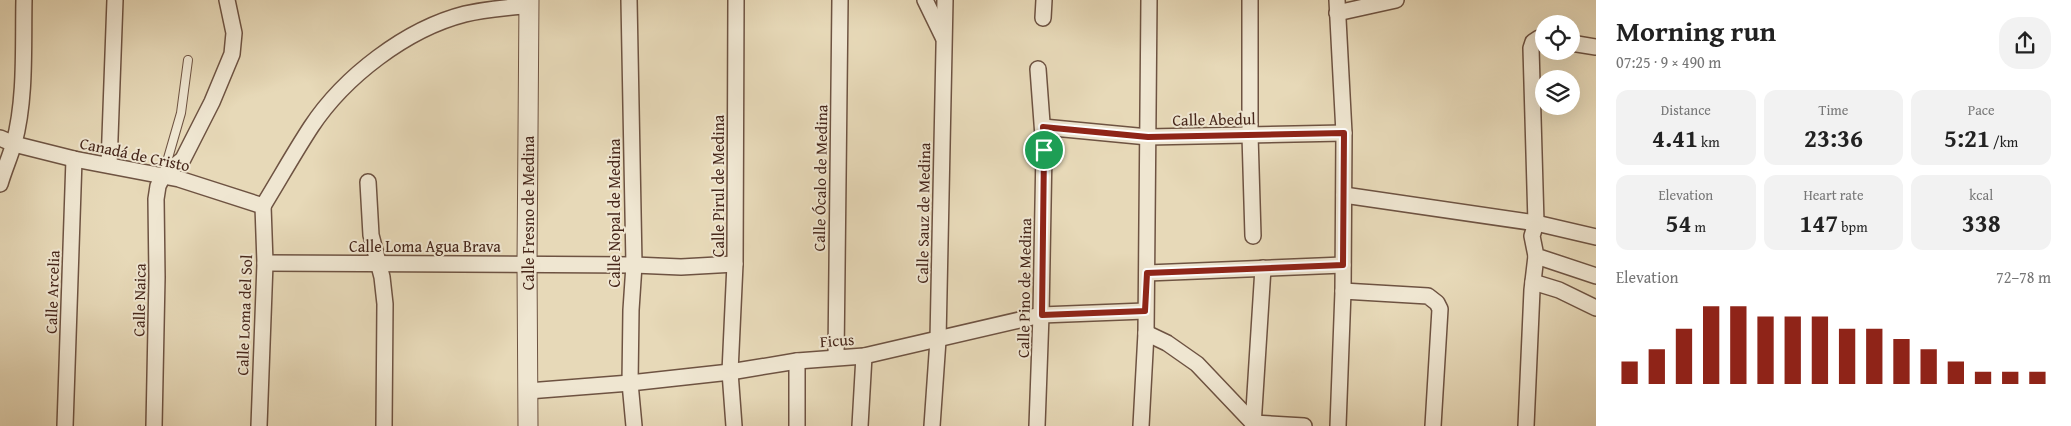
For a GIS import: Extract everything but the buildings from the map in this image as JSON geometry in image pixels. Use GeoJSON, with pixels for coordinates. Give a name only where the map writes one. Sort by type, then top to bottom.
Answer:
{"type":"FeatureCollection","features":[{"type":"Feature","properties":{"kind":"street"},"geometry":{"type":"LineString","coordinates":[[0,184],[7,141],[20,102],[24,0]]}},
{"type":"Feature","properties":{"kind":"street"},"geometry":{"type":"LineString","coordinates":[[109,165],[115,0]]}},
{"type":"Feature","properties":{"kind":"street"},"geometry":{"type":"LineString","coordinates":[[163,176],[183,159],[212,102],[232,54],[234,33],[227,0]]}},
{"type":"Feature","properties":{"kind":"street","name":"Calle Nopal de Medina"},"geometry":{"type":"LineString","coordinates":[[629,0],[634,265],[630,383],[634,426]]}},
{"type":"Feature","properties":{"kind":"street","name":"Calle Pirul de Medina"},"geometry":{"type":"LineString","coordinates":[[734,426],[730,372],[735,264],[736,0]]}},
{"type":"Feature","properties":{"kind":"street","name":"Calle Ócalo de Medina"},"geometry":{"type":"LineString","coordinates":[[836,357],[840,0]]}},
{"type":"Feature","properties":{"kind":"street"},"geometry":{"type":"LineString","coordinates":[[925,0],[944,41]]}},
{"type":"Feature","properties":{"kind":"street","name":"Calle Sauz de Medina"},"geometry":{"type":"LineString","coordinates":[[932,426],[938,340],[945,0]]}},
{"type":"Feature","properties":{"kind":"street"},"geometry":{"type":"LineString","coordinates":[[1043,18],[1044,0]]}},
{"type":"Feature","properties":{"kind":"street"},"geometry":{"type":"LineString","coordinates":[[1141,426],[1146,333],[1149,0]]}},
{"type":"Feature","properties":{"kind":"street"},"geometry":{"type":"LineString","coordinates":[[1250,0],[1252,236]]}},
{"type":"Feature","properties":{"kind":"street"},"geometry":{"type":"LineString","coordinates":[[1338,426],[1343,291],[1344,133],[1337,7],[1396,0]]}},
{"type":"Feature","properties":{"kind":"street"},"geometry":{"type":"LineString","coordinates":[[263,206],[312,126],[336,96],[368,66],[424,28],[466,14],[529,3]]}},
{"type":"Feature","properties":{"kind":"street","name":"Calle Fresno de Medina"},"geometry":{"type":"LineString","coordinates":[[528,426],[529,3]]}},
{"type":"Feature","properties":{"kind":"street"},"geometry":{"type":"LineString","coordinates":[[1526,426],[1536,256],[1532,236],[1536,223],[1531,48],[1535,43]]}},
{"type":"Feature","properties":{"kind":"street"},"geometry":{"type":"LineString","coordinates":[[1580,44],[1596,47]]}},
{"type":"Feature","properties":{"kind":"street","name":"Calle Pino de Medina"},"geometry":{"type":"LineString","coordinates":[[1037,426],[1042,315],[1044,150],[1038,69]]}},
{"type":"Feature","properties":{"kind":"street","name":"Calle Abedul"},"geometry":{"type":"LineString","coordinates":[[1043,127],[1148,137],[1344,133]]}},
{"type":"Feature","properties":{"kind":"street","name":"Canadá de Cristo"},"geometry":{"type":"LineString","coordinates":[[7,141],[74,159],[179,179],[263,206]]}},
{"type":"Feature","properties":{"kind":"street","name":"Calle Arcelia"},"geometry":{"type":"LineString","coordinates":[[65,426],[74,159]]}},
{"type":"Feature","properties":{"kind":"street","name":"Calle Naica"},"geometry":{"type":"LineString","coordinates":[[154,426],[157,277],[156,199],[158,186],[163,176]]}},
{"type":"Feature","properties":{"kind":"street"},"geometry":{"type":"LineString","coordinates":[[368,182],[371,235],[385,304],[384,426]]}},
{"type":"Feature","properties":{"kind":"street"},"geometry":{"type":"LineString","coordinates":[[1344,195],[1536,223],[1596,237]]}},
{"type":"Feature","properties":{"kind":"street","name":"Calle Loma del Sol"},"geometry":{"type":"LineString","coordinates":[[259,426],[265,263],[263,206]]}},
{"type":"Feature","properties":{"kind":"street"},"geometry":{"type":"LineString","coordinates":[[1536,256],[1596,276]]}},
{"type":"Feature","properties":{"kind":"street","name":"Calle Loma Agua Brava"},"geometry":{"type":"LineString","coordinates":[[265,263],[634,265],[681,267],[735,264]]}},
{"type":"Feature","properties":{"kind":"street"},"geometry":{"type":"LineString","coordinates":[[1147,273],[1343,265]]}},
{"type":"Feature","properties":{"kind":"street"},"geometry":{"type":"LineString","coordinates":[[1253,425],[1263,268]]}},
{"type":"Feature","properties":{"kind":"street"},"geometry":{"type":"LineString","coordinates":[[1533,282],[1559,290],[1596,308]]}},
{"type":"Feature","properties":{"kind":"street"},"geometry":{"type":"LineString","coordinates":[[1343,291],[1428,296],[1437,303],[1440,309],[1433,426]]}},
{"type":"Feature","properties":{"kind":"street","name":"Ficus"},"geometry":{"type":"LineString","coordinates":[[528,391],[630,383],[730,372],[796,361],[864,356],[1042,315],[1145,311]]}},
{"type":"Feature","properties":{"kind":"street"},"geometry":{"type":"LineString","coordinates":[[1146,333],[1167,344],[1197,364],[1253,425],[1304,426]]}},
{"type":"Feature","properties":{"kind":"street"},"geometry":{"type":"LineString","coordinates":[[860,426],[864,356]]}},
{"type":"Feature","properties":{"kind":"street"},"geometry":{"type":"LineString","coordinates":[[796,361],[797,426]]}},
{"type":"Feature","properties":{"kind":"lane"},"geometry":{"type":"LineString","coordinates":[[163,176],[181,113],[188,60]]}},
{"type":"Feature","properties":{"kind":"route"},"geometry":{"type":"LineString","coordinates":[[1043,127],[1148,137],[1344,133],[1343,265],[1147,273],[1145,311],[1042,315],[1044,150],[1043,127]]}}]}
